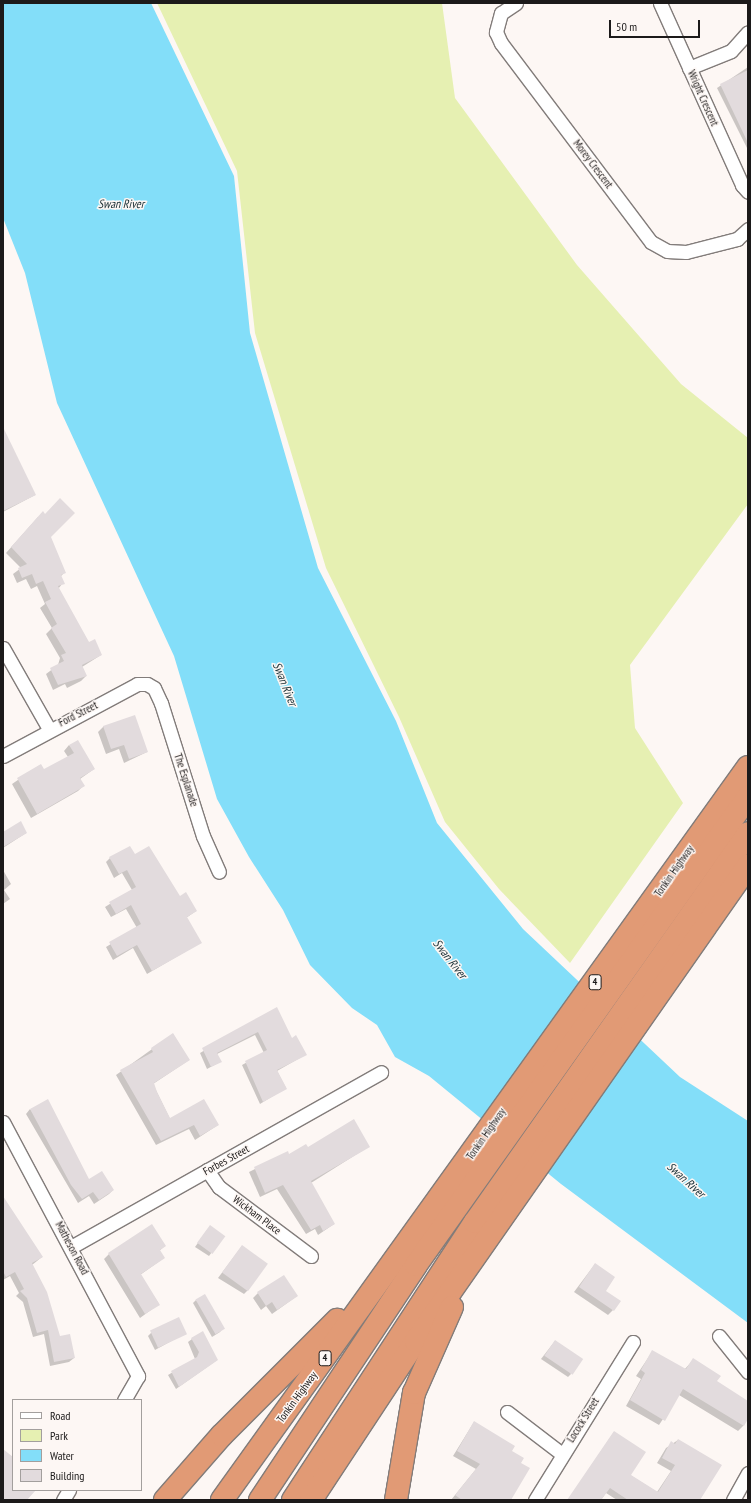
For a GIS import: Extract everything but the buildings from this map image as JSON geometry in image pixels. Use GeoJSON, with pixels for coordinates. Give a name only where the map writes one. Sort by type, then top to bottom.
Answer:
{"type":"FeatureCollection","features":[{"type":"Feature","properties":{"kind":"highway","name":"Tonkin Highway"},"geometry":{"type":"LineString","coordinates":[[260,1500],[449,1203],[748,767]]}},
{"type":"Feature","properties":{"kind":"highway","name":"Tonkin Highway"},"geometry":{"type":"LineString","coordinates":[[222,1500],[427,1217],[449,1203],[748,797]]}},
{"type":"Feature","properties":{"kind":"highway"},"geometry":{"type":"LineString","coordinates":[[293,1500],[483,1228],[748,832]]}},
{"type":"Feature","properties":{"kind":"highway"},"geometry":{"type":"LineString","coordinates":[[396,1500],[414,1393],[476,1258],[483,1228],[748,866]]}},
{"type":"Feature","properties":{"kind":"highway"},"geometry":{"type":"LineString","coordinates":[[166,1500],[222,1435],[304,1358],[427,1217]]}},
{"type":"Feature","properties":{"kind":"highway"},"geometry":{"type":"LineString","coordinates":[[311,1500],[476,1258]]}},
{"type":"Feature","properties":{"kind":"street","name":"Morey Crescent"},"geometry":{"type":"LineString","coordinates":[[516,3],[502,13],[496,32],[501,43],[651,242],[667,251],[686,252],[737,239],[748,229]]}},
{"type":"Feature","properties":{"kind":"street","name":"Wright Crescent"},"geometry":{"type":"LineString","coordinates":[[660,3],[748,192]]}},
{"type":"Feature","properties":{"kind":"street"},"geometry":{"type":"LineString","coordinates":[[689,68],[731,51],[748,32]]}},
{"type":"Feature","properties":{"kind":"street"},"geometry":{"type":"LineString","coordinates":[[3,648],[49,729]]}},
{"type":"Feature","properties":{"kind":"street","name":"Ford Street"},"geometry":{"type":"LineString","coordinates":[[3,756],[49,729],[137,684],[154,688]]}},
{"type":"Feature","properties":{"kind":"street","name":"The Esplanade"},"geometry":{"type":"LineString","coordinates":[[154,688],[203,836],[219,872]]}},
{"type":"Feature","properties":{"kind":"street","name":"Forbes Street"},"geometry":{"type":"LineString","coordinates":[[71,1247],[381,1072]]}},
{"type":"Feature","properties":{"kind":"street","name":"Matheson Road"},"geometry":{"type":"LineString","coordinates":[[3,1122],[71,1247],[138,1376],[125,1399]]}},
{"type":"Feature","properties":{"kind":"street","name":"Wickham Place"},"geometry":{"type":"LineString","coordinates":[[207,1170],[219,1187],[311,1256]]}},
{"type":"Feature","properties":{"kind":"street"},"geometry":{"type":"LineString","coordinates":[[719,1336],[748,1372]]}},
{"type":"Feature","properties":{"kind":"street","name":"Locock Street"},"geometry":{"type":"LineString","coordinates":[[535,1500],[562,1454],[633,1342]]}},
{"type":"Feature","properties":{"kind":"street"},"geometry":{"type":"LineString","coordinates":[[507,1412],[562,1454]]}},
{"type":"Feature","properties":{"kind":"street"},"geometry":{"type":"LineString","coordinates":[[733,1500],[748,1473]]}},
{"type":"Feature","properties":{"kind":"street"},"geometry":{"type":"LineString","coordinates":[[63,1500],[68,1491]]}},
{"type":"Feature","properties":{"kind":"green space"},"geometry":{"type":"Polygon","coordinates":[[[157,3],[442,3],[455,98],[577,265],[681,384],[748,438],[748,504],[630,665],[635,728],[683,803],[570,963],[499,889],[445,822],[399,717],[326,568],[255,333],[237,171],[157,3]]]}},
{"type":"Feature","properties":{"kind":"water","name":"Swan River"},"geometry":{"type":"Polygon","coordinates":[[[3,3],[151,3],[234,176],[250,333],[318,568],[396,721],[437,823],[523,929],[680,1077],[748,1121],[748,1323],[561,1184],[429,1076],[395,1057],[377,1025],[352,1008],[310,965],[283,910],[249,857],[217,799],[174,656],[57,403],[25,273],[3,218],[3,3]]]}}]}
